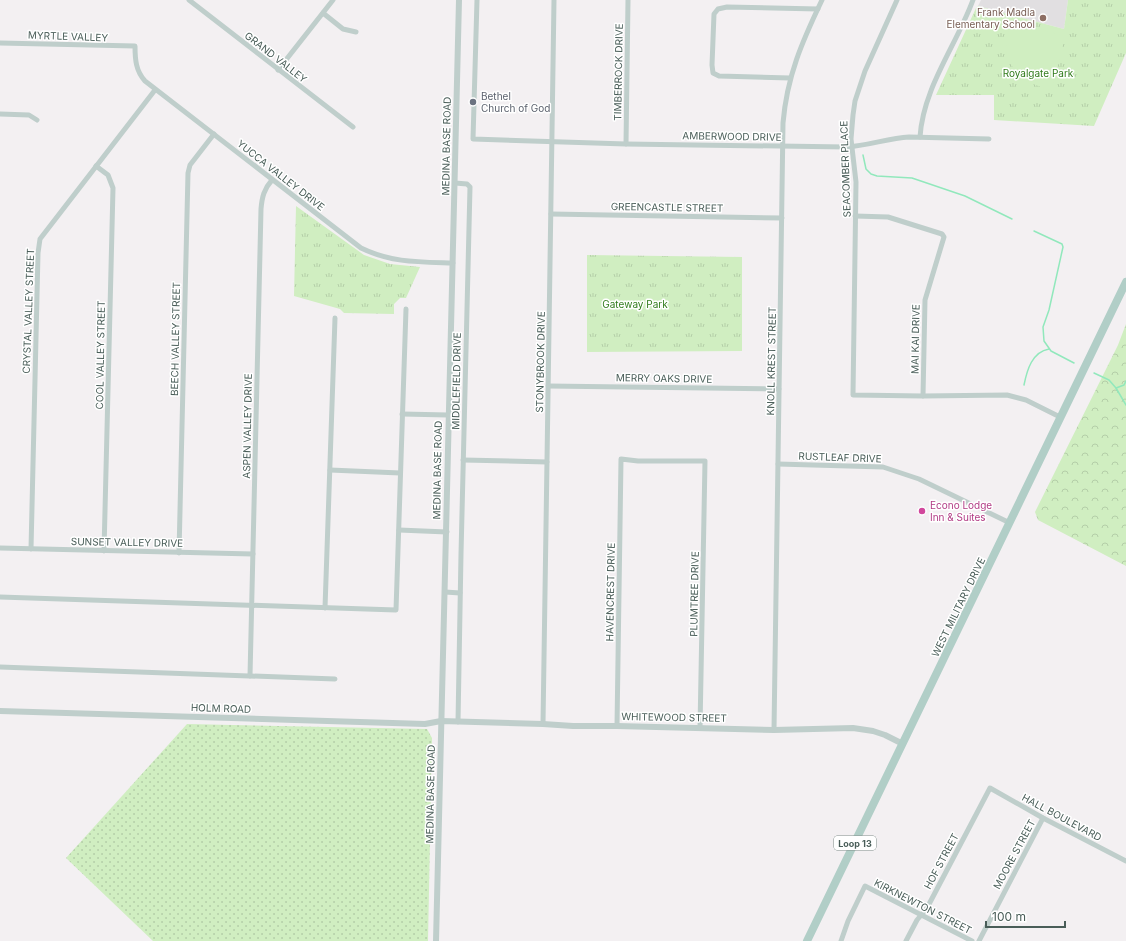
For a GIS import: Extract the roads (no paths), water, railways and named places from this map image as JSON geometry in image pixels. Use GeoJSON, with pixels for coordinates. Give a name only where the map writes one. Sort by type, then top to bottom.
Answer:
{"type":"FeatureCollection","features":[{"type":"Feature","properties":{"kind":"main road","name":"WEST MILITARY DRIVE"},"geometry":{"type":"LineString","coordinates":[[807,941],[1126,282]]}},
{"type":"Feature","properties":{"kind":"street","name":"GRAND VALLEY"},"geometry":{"type":"LineString","coordinates":[[189,0],[352,127]]}},
{"type":"Feature","properties":{"kind":"street"},"geometry":{"type":"LineString","coordinates":[[278,70],[333,0]]}},
{"type":"Feature","properties":{"kind":"street","name":"MEDINA BASE ROAD"},"geometry":{"type":"LineString","coordinates":[[436,941],[459,0]]}},
{"type":"Feature","properties":{"kind":"street","name":"AMBERWOOD DRIVE"},"geometry":{"type":"LineString","coordinates":[[477,0],[473,139],[626,144],[783,146],[852,146],[896,138],[920,137],[989,139]]}},
{"type":"Feature","properties":{"kind":"street","name":"STONYBROOK DRIVE"},"geometry":{"type":"LineString","coordinates":[[543,724],[554,0]]}},
{"type":"Feature","properties":{"kind":"street","name":"TIMBERROCK DRIVE"},"geometry":{"type":"LineString","coordinates":[[626,144],[628,0]]}},
{"type":"Feature","properties":{"kind":"street","name":"KNOLL KREST STREET"},"geometry":{"type":"LineString","coordinates":[[774,730],[783,146],[785,107],[790,78],[797,56],[822,0]]}},
{"type":"Feature","properties":{"kind":"street","name":"SEACOMBER PLACE"},"geometry":{"type":"LineString","coordinates":[[897,0],[860,82],[853,115],[852,146],[855,177],[853,395],[923,396]]}},
{"type":"Feature","properties":{"kind":"street"},"geometry":{"type":"LineString","coordinates":[[920,137],[921,120],[929,95],[973,0]]}},
{"type":"Feature","properties":{"kind":"street"},"geometry":{"type":"LineString","coordinates":[[790,78],[720,76],[713,73],[712,18],[715,11],[727,7],[818,9]]}},
{"type":"Feature","properties":{"kind":"street"},"geometry":{"type":"LineString","coordinates":[[323,13],[343,29],[356,32]]}},
{"type":"Feature","properties":{"kind":"street","name":"MYRTLE VALLEY"},"geometry":{"type":"LineString","coordinates":[[0,43],[135,46]]}},
{"type":"Feature","properties":{"kind":"street","name":"YUCCA VALLEY DRIVE"},"geometry":{"type":"LineString","coordinates":[[135,46],[135,58],[138,71],[145,81],[155,90],[361,248],[385,258],[399,261],[453,263]]}},
{"type":"Feature","properties":{"kind":"street","name":"CRYSTAL VALLEY STREET"},"geometry":{"type":"LineString","coordinates":[[31,549],[39,246],[43,234],[155,90]]}},
{"type":"Feature","properties":{"kind":"street"},"geometry":{"type":"LineString","coordinates":[[0,114],[29,115],[37,120]]}},
{"type":"Feature","properties":{"kind":"street","name":"BEECH VALLEY STREET"},"geometry":{"type":"LineString","coordinates":[[178,553],[188,173],[190,165],[214,134]]}},
{"type":"Feature","properties":{"kind":"street","name":"COOL VALLEY STREET"},"geometry":{"type":"LineString","coordinates":[[96,166],[108,175],[113,188],[104,551]]}},
{"type":"Feature","properties":{"kind":"street","name":"ASPEN VALLEY DRIVE"},"geometry":{"type":"LineString","coordinates":[[250,676],[261,209],[265,188],[272,180]]}},
{"type":"Feature","properties":{"kind":"street","name":"MIDDLEFIELD DRIVE"},"geometry":{"type":"LineString","coordinates":[[455,183],[467,184],[470,188],[458,722]]}},
{"type":"Feature","properties":{"kind":"street","name":"GREENCASTLE STREET"},"geometry":{"type":"LineString","coordinates":[[551,214],[782,218]]}},
{"type":"Feature","properties":{"kind":"street","name":"MAI KAI DRIVE"},"geometry":{"type":"LineString","coordinates":[[855,216],[882,216],[896,218],[942,234],[944,237],[925,300],[923,396]]}},
{"type":"Feature","properties":{"kind":"street"},"geometry":{"type":"LineString","coordinates":[[0,597],[396,610],[406,309]]}},
{"type":"Feature","properties":{"kind":"street"},"geometry":{"type":"LineString","coordinates":[[325,608],[335,318]]}},
{"type":"Feature","properties":{"kind":"street","name":"MERRY OAKS DRIVE"},"geometry":{"type":"LineString","coordinates":[[548,386],[779,389]]}},
{"type":"Feature","properties":{"kind":"street"},"geometry":{"type":"LineString","coordinates":[[923,396],[1007,396],[1026,400],[1060,417]]}},
{"type":"Feature","properties":{"kind":"street"},"geometry":{"type":"LineString","coordinates":[[402,414],[448,415]]}},
{"type":"Feature","properties":{"kind":"street","name":"PLUMTREE DRIVE"},"geometry":{"type":"LineString","coordinates":[[621,459],[638,461],[705,461],[700,728]]}},
{"type":"Feature","properties":{"kind":"street","name":"HAVENCREST DRIVE"},"geometry":{"type":"LineString","coordinates":[[618,726],[621,459]]}},
{"type":"Feature","properties":{"kind":"street"},"geometry":{"type":"LineString","coordinates":[[463,460],[547,462]]}},
{"type":"Feature","properties":{"kind":"street","name":"RUSTLEAF DRIVE"},"geometry":{"type":"LineString","coordinates":[[778,464],[883,467],[919,479],[1010,523]]}},
{"type":"Feature","properties":{"kind":"street"},"geometry":{"type":"LineString","coordinates":[[330,470],[400,473]]}},
{"type":"Feature","properties":{"kind":"street"},"geometry":{"type":"LineString","coordinates":[[399,530],[447,532]]}},
{"type":"Feature","properties":{"kind":"street","name":"SUNSET VALLEY DRIVE"},"geometry":{"type":"LineString","coordinates":[[0,548],[253,554]]}},
{"type":"Feature","properties":{"kind":"street"},"geometry":{"type":"LineString","coordinates":[[445,592],[460,593]]}},
{"type":"Feature","properties":{"kind":"street"},"geometry":{"type":"LineString","coordinates":[[0,667],[335,679]]}},
{"type":"Feature","properties":{"kind":"street","name":"HOLM ROAD"},"geometry":{"type":"LineString","coordinates":[[0,711],[426,724],[442,721]]}},
{"type":"Feature","properties":{"kind":"street","name":"WHITEWOOD STREET"},"geometry":{"type":"LineString","coordinates":[[442,721],[573,726],[774,730],[839,728],[861,729],[885,735],[903,744]]}},
{"type":"Feature","properties":{"kind":"street","name":"HALL BOULEVARD"},"geometry":{"type":"LineString","coordinates":[[990,788],[1043,818],[1126,861]]}},
{"type":"Feature","properties":{"kind":"street","name":"HOF STREET"},"geometry":{"type":"LineString","coordinates":[[906,941],[921,915],[927,908],[990,788]]}},
{"type":"Feature","properties":{"kind":"street","name":"MOORE STREET"},"geometry":{"type":"LineString","coordinates":[[979,941],[1043,818]]}},
{"type":"Feature","properties":{"kind":"street","name":"KIRKNEWTON STREET"},"geometry":{"type":"LineString","coordinates":[[841,941],[865,886],[972,941]]}},
{"type":"Feature","properties":{"kind":"waterway"},"geometry":{"type":"LineString","coordinates":[[863,155],[866,169],[871,174],[877,176],[912,178],[965,196],[1012,219]]}},
{"type":"Feature","properties":{"kind":"waterway"},"geometry":{"type":"LineString","coordinates":[[1034,231],[1062,244],[1063,247],[1049,310],[1043,327],[1044,341],[1051,351],[1074,363]]}},
{"type":"Feature","properties":{"kind":"waterway"},"geometry":{"type":"LineString","coordinates":[[1024,385],[1031,362],[1038,354],[1049,349]]}},
{"type":"Feature","properties":{"kind":"waterway"},"geometry":{"type":"LineString","coordinates":[[1094,373],[1109,380],[1116,388]]}},
{"type":"Feature","properties":{"kind":"waterway"},"geometry":{"type":"LineString","coordinates":[[1126,381],[1124,385],[1116,388],[1126,405]]}},
{"type":"Feature","properties":{"kind":"place","name":"Frank Madla Elementary School"},"geometry":{"type":"Point","coordinates":[1043,18]}},
{"type":"Feature","properties":{"kind":"place","name":"Bethel Church of God"},"geometry":{"type":"Point","coordinates":[473,102]}},
{"type":"Feature","properties":{"kind":"place","name":"Econo Lodge Inn & Suites"},"geometry":{"type":"Point","coordinates":[922,511]}},
{"type":"Feature","properties":{"kind":"park label","name":"Royalgate Park"},"geometry":{"type":"Point","coordinates":[1038,73]}},
{"type":"Feature","properties":{"kind":"park label","name":"Gateway Park"},"geometry":{"type":"Point","coordinates":[635,304]}}]}
